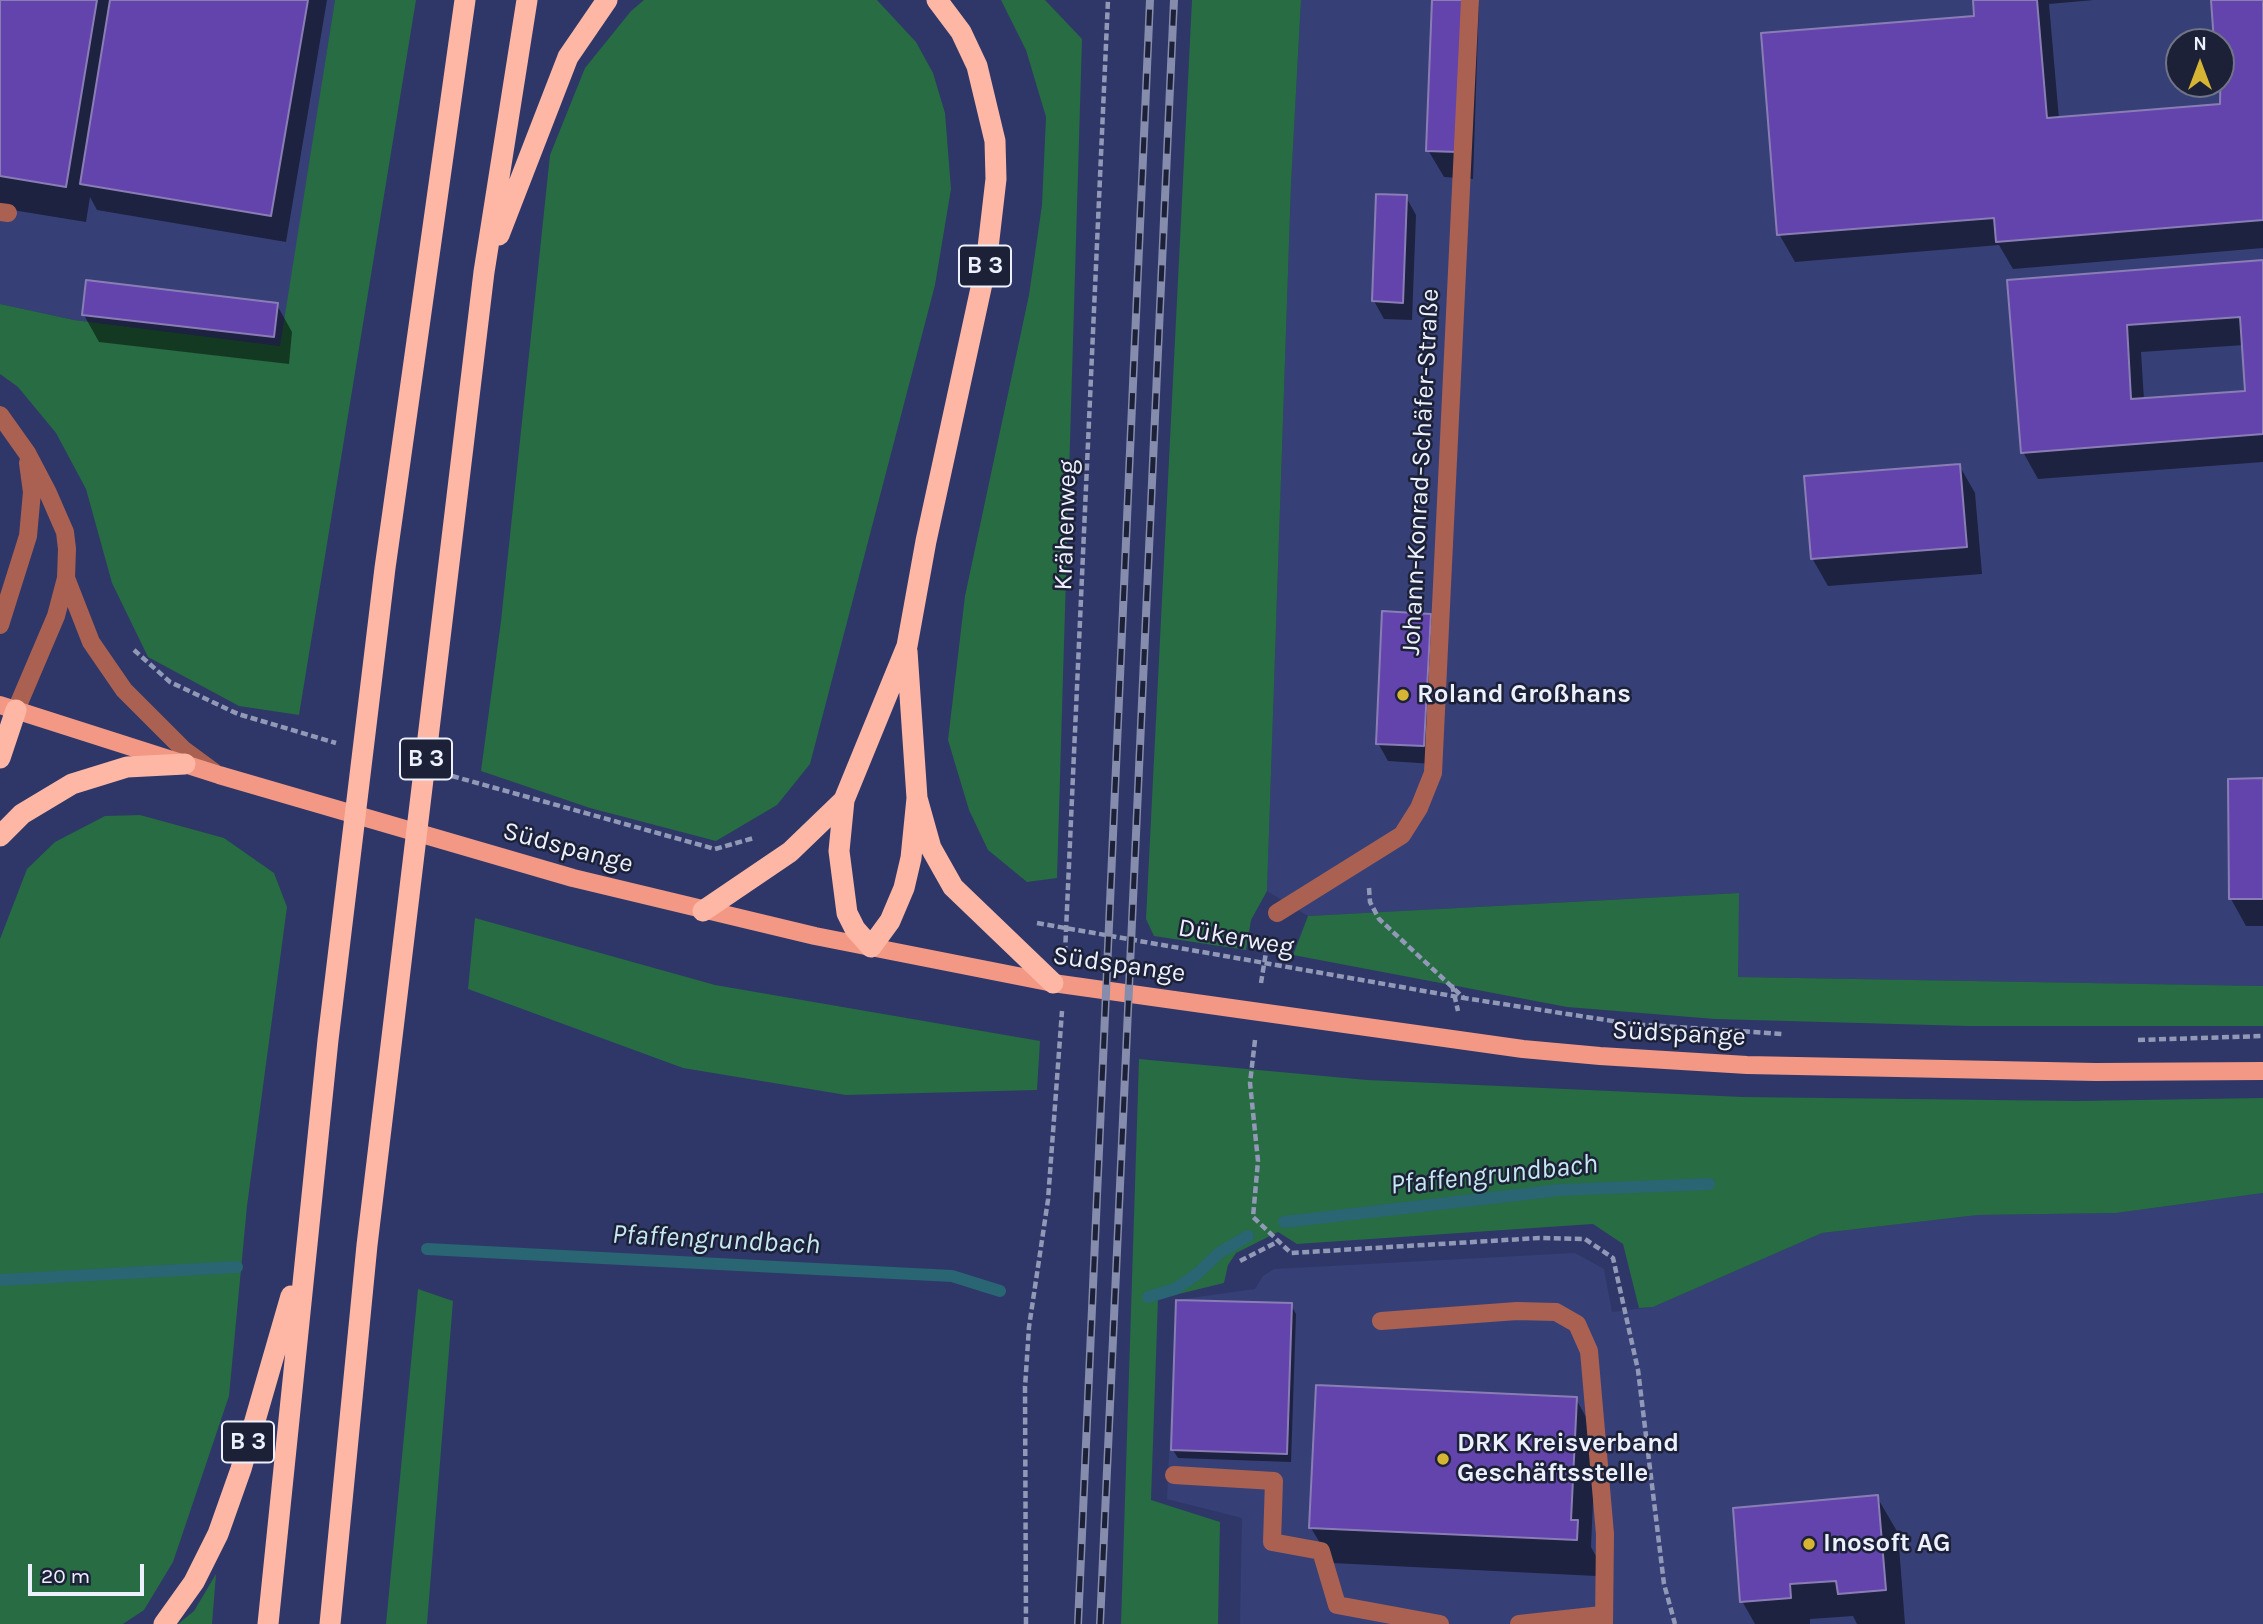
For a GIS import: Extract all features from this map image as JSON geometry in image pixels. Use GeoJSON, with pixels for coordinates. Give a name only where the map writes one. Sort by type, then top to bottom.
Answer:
{"type":"FeatureCollection","features":[{"type":"Feature","properties":{"kind":"highway","name":"B 3"},"geometry":{"type":"LineString","coordinates":[[268,1624],[305,1247],[385,568],[465,0]]}},
{"type":"Feature","properties":{"kind":"highway","name":"B 3"},"geometry":{"type":"LineString","coordinates":[[330,1624],[369,1231],[484,272],[527,0]]}},
{"type":"Feature","properties":{"kind":"highway","name":"B 3"},"geometry":{"type":"LineString","coordinates":[[484,272],[568,57],[607,0]]}},
{"type":"Feature","properties":{"kind":"highway","name":"B 3"},"geometry":{"type":"LineString","coordinates":[[907,646],[917,798],[911,858],[904,888],[890,921],[871,947],[855,929],[847,912],[841,882],[839,851],[844,800],[907,646],[926,541],[986,265],[996,179],[995,141],[977,66],[961,32],[937,0]]}},
{"type":"Feature","properties":{"kind":"highway"},"geometry":{"type":"LineString","coordinates":[[0,758],[8,708]]}},
{"type":"Feature","properties":{"kind":"highway"},"geometry":{"type":"LineString","coordinates":[[0,836],[22,814],[72,784],[127,767],[186,764]]}},
{"type":"Feature","properties":{"kind":"highway","name":"B 3"},"geometry":{"type":"LineString","coordinates":[[917,798],[931,848],[948,877],[990,925],[1057,990]]}},
{"type":"Feature","properties":{"kind":"highway","name":"B 3"},"geometry":{"type":"LineString","coordinates":[[704,911],[805,840],[844,800]]}},
{"type":"Feature","properties":{"kind":"highway","name":"B 3"},"geometry":{"type":"LineString","coordinates":[[164,1624],[194,1582],[218,1534],[241,1469],[305,1247]]}},
{"type":"Feature","properties":{"kind":"main road","name":"Südspange"},"geometry":{"type":"LineString","coordinates":[[8,708],[226,778],[573,878],[704,911],[970,967],[1057,990],[1523,1049],[1747,1065],[2096,1072],[2263,1071]]}},
{"type":"Feature","properties":{"kind":"street","name":"Johann-Konrad-Schäfer-Straße"},"geometry":{"type":"LineString","coordinates":[[1278,912],[1402,835],[1419,808],[1433,773],[1470,0]]}},
{"type":"Feature","properties":{"kind":"street"},"geometry":{"type":"LineString","coordinates":[[0,415],[27,453],[65,532],[66,578],[57,616],[8,708]]}},
{"type":"Feature","properties":{"kind":"street"},"geometry":{"type":"LineString","coordinates":[[0,625],[28,536],[32,492],[27,453]]}},
{"type":"Feature","properties":{"kind":"street"},"geometry":{"type":"LineString","coordinates":[[66,578],[91,642],[124,690],[184,750],[226,778]]}},
{"type":"Feature","properties":{"kind":"street"},"geometry":{"type":"LineString","coordinates":[[1381,1321],[1517,1311],[1556,1312],[1577,1324],[1589,1351],[1605,1534],[1603,1620],[1519,1624]]}},
{"type":"Feature","properties":{"kind":"street"},"geometry":{"type":"LineString","coordinates":[[1174,1475],[1274,1480],[1272,1542],[1321,1551],[1337,1605],[1440,1624]]}},
{"type":"Feature","properties":{"kind":"path","name":"Krähenweg"},"geometry":{"type":"LineString","coordinates":[[1064,957],[1108,0]]}},
{"type":"Feature","properties":{"kind":"path"},"geometry":{"type":"LineString","coordinates":[[1370,902],[1379,919],[1464,998]]}},
{"type":"Feature","properties":{"kind":"path"},"geometry":{"type":"LineString","coordinates":[[1261,988],[1265,948],[1278,912]]}},
{"type":"Feature","properties":{"kind":"path","name":"Dükerweg"},"geometry":{"type":"LineString","coordinates":[[1033,922],[1464,998],[1632,1024],[1791,1035]]}},
{"type":"Feature","properties":{"kind":"path"},"geometry":{"type":"LineString","coordinates":[[1026,1624],[1025,1387],[1029,1327],[1048,1200],[1061,1052],[1057,990]]}},
{"type":"Feature","properties":{"kind":"path"},"geometry":{"type":"LineString","coordinates":[[1253,1217],[1258,1161],[1250,1083],[1256,1029]]}},
{"type":"Feature","properties":{"kind":"path"},"geometry":{"type":"LineString","coordinates":[[2127,1040],[2263,1036]]}},
{"type":"Feature","properties":{"kind":"path"},"geometry":{"type":"LineString","coordinates":[[1240,1261],[1279,1241]]}},
{"type":"Feature","properties":{"kind":"shaded area"},"geometry":{"type":"Polygon","coordinates":[[[0,0],[335,0],[281,346],[74,320],[0,304],[0,0]]]}},
{"type":"Feature","properties":{"kind":"shaded area"},"geometry":{"type":"Polygon","coordinates":[[[1301,0],[2263,0],[2263,986],[1738,977],[1738,893],[1308,916],[1267,891],[1291,184],[1301,0]]]}},
{"type":"Feature","properties":{"kind":"shaded area"},"geometry":{"type":"Polygon","coordinates":[[[2263,1193],[2263,1624],[1240,1624],[1242,1518],[1167,1499],[1176,1300],[1255,1289],[1263,1276],[1274,1269],[1575,1253],[1604,1269],[1612,1312],[1653,1307],[1822,1233],[1978,1215],[2116,1213],[2263,1193]]]}},
{"type":"Feature","properties":{"kind":"green space"},"geometry":{"type":"Polygon","coordinates":[[[335,0],[416,0],[299,715],[239,706],[148,657],[112,583],[86,489],[56,433],[18,387],[0,374],[0,304],[74,320],[280,346],[335,0]]]}},
{"type":"Feature","properties":{"kind":"green space"},"geometry":{"type":"Polygon","coordinates":[[[644,0],[877,0],[916,42],[933,73],[945,113],[951,189],[935,285],[810,764],[777,805],[716,841],[590,808],[481,771],[501,621],[550,155],[585,68],[631,11],[644,0]]]}},
{"type":"Feature","properties":{"kind":"green space"},"geometry":{"type":"Polygon","coordinates":[[[1001,0],[1045,0],[1082,39],[1057,878],[1027,882],[988,850],[969,810],[948,740],[965,596],[1029,295],[1042,205],[1046,117],[1026,50],[1001,0]]]}},
{"type":"Feature","properties":{"kind":"green space"},"geometry":{"type":"Polygon","coordinates":[[[1192,0],[1301,0],[1291,184],[1267,891],[1251,920],[1246,950],[1154,936],[1146,919],[1192,0]]]}},
{"type":"Feature","properties":{"kind":"green space"},"geometry":{"type":"Polygon","coordinates":[[[140,815],[224,838],[274,873],[287,907],[247,1206],[229,1396],[173,1562],[144,1610],[123,1624],[0,1624],[0,939],[27,869],[55,842],[105,816],[140,815]]]}},
{"type":"Feature","properties":{"kind":"green space"},"geometry":{"type":"Polygon","coordinates":[[[1739,893],[1738,977],[2263,986],[2263,1026],[1968,1026],[1715,1019],[1567,1007],[1293,955],[1308,916],[1739,893]]]}},
{"type":"Feature","properties":{"kind":"green space"},"geometry":{"type":"Polygon","coordinates":[[[475,918],[715,985],[1040,1041],[1037,1090],[846,1095],[683,1068],[468,989],[475,918]]]}},
{"type":"Feature","properties":{"kind":"green space"},"geometry":{"type":"Polygon","coordinates":[[[1139,1059],[1367,1080],[1743,1097],[2076,1101],[2263,1098],[2263,1193],[2116,1213],[1978,1215],[1822,1233],[1653,1307],[1639,1308],[1623,1244],[1593,1224],[1297,1244],[1278,1232],[1236,1253],[1228,1265],[1224,1283],[1158,1299],[1151,1500],[1220,1522],[1218,1624],[1121,1624],[1139,1059]]]}},
{"type":"Feature","properties":{"kind":"green space"},"geometry":{"type":"Polygon","coordinates":[[[418,1289],[453,1301],[427,1624],[386,1624],[418,1289]]]}},
{"type":"Feature","properties":{"kind":"green space"},"geometry":{"type":"Polygon","coordinates":[[[216,1574],[212,1624],[178,1624],[194,1611],[216,1574]]]}},
{"type":"Feature","properties":{"kind":"building"},"geometry":{"type":"Polygon","coordinates":[[[0,0],[97,0],[66,187],[0,176],[0,0]]]}},
{"type":"Feature","properties":{"kind":"building"},"geometry":{"type":"Polygon","coordinates":[[[110,0],[308,0],[271,216],[80,184],[110,0]]]}},
{"type":"Feature","properties":{"kind":"building"},"geometry":{"type":"Polygon","coordinates":[[[1432,0],[1464,0],[1458,152],[1426,151],[1432,0]]]}},
{"type":"Feature","properties":{"kind":"building"},"geometry":{"type":"Polygon","coordinates":[[[1973,0],[2037,0],[2047,118],[2220,104],[2220,98],[2235,98],[2235,28],[2213,28],[2211,0],[2263,0],[2263,220],[1996,242],[1994,218],[1777,235],[1761,33],[1974,16],[1973,0]]]}},
{"type":"Feature","properties":{"kind":"building"},"geometry":{"type":"Polygon","coordinates":[[[1376,194],[1407,195],[1403,303],[1372,301],[1376,194]]]}},
{"type":"Feature","properties":{"kind":"building"},"geometry":{"type":"Polygon","coordinates":[[[2263,260],[2263,434],[2021,453],[2007,280],[2263,260]],[[2240,317],[2127,325],[2131,399],[2245,391],[2240,317]]]}},
{"type":"Feature","properties":{"kind":"building"},"geometry":{"type":"Polygon","coordinates":[[[86,280],[278,303],[274,337],[82,315],[86,280]]]}},
{"type":"Feature","properties":{"kind":"building"},"geometry":{"type":"Polygon","coordinates":[[[1960,464],[1967,547],[1811,559],[1804,476],[1960,464]]]}},
{"type":"Feature","properties":{"kind":"building","name":"Roland Großhans"},"geometry":{"type":"Polygon","coordinates":[[[1382,611],[1431,614],[1424,746],[1376,744],[1382,611]]]}},
{"type":"Feature","properties":{"kind":"building"},"geometry":{"type":"Polygon","coordinates":[[[2263,778],[2263,899],[2229,899],[2228,779],[2263,778]]]}},
{"type":"Feature","properties":{"kind":"building"},"geometry":{"type":"Polygon","coordinates":[[[1176,1300],[1292,1303],[1287,1454],[1171,1450],[1176,1300]]]}},
{"type":"Feature","properties":{"kind":"building","name":"DRK Kreisverband Geschäftsstelle"},"geometry":{"type":"Polygon","coordinates":[[[1316,1385],[1577,1397],[1571,1520],[1578,1520],[1577,1540],[1309,1528],[1316,1385]]]}},
{"type":"Feature","properties":{"kind":"building","name":"Inosoft AG"},"geometry":{"type":"Polygon","coordinates":[[[1878,1495],[1886,1590],[1838,1594],[1836,1581],[1790,1584],[1791,1598],[1740,1602],[1733,1508],[1878,1495]]]}},
{"type":"Feature","properties":{"kind":"waterway","name":"Pfaffengrundbach"},"geometry":{"type":"LineString","coordinates":[[1284,1222],[1560,1190],[1709,1184]]}},
{"type":"Feature","properties":{"kind":"waterway","name":"Pfaffengrundbach"},"geometry":{"type":"LineString","coordinates":[[1148,1297],[1175,1289],[1197,1274],[1219,1253],[1248,1236]]}},
{"type":"Feature","properties":{"kind":"waterway","name":"Pfaffengrundbach"},"geometry":{"type":"LineString","coordinates":[[427,1249],[952,1276],[1000,1291]]}},
{"type":"Feature","properties":{"kind":"waterway","name":"Pfaffengrundbach"},"geometry":{"type":"LineString","coordinates":[[0,1280],[237,1267]]}},
{"type":"Feature","properties":{"kind":"railway"},"geometry":{"type":"LineString","coordinates":[[1078,1624],[1150,0]]}},
{"type":"Feature","properties":{"kind":"railway"},"geometry":{"type":"LineString","coordinates":[[1100,1624],[1174,0]]}},
{"type":"Feature","properties":{"kind":"place","name":"Roland Großhans"},"geometry":{"type":"Point","coordinates":[1403,695]}},
{"type":"Feature","properties":{"kind":"place","name":"DRK Kreisverband Geschäftsstelle"},"geometry":{"type":"Point","coordinates":[1443,1459]}},
{"type":"Feature","properties":{"kind":"place","name":"Inosoft AG"},"geometry":{"type":"Point","coordinates":[1809,1544]}}]}
